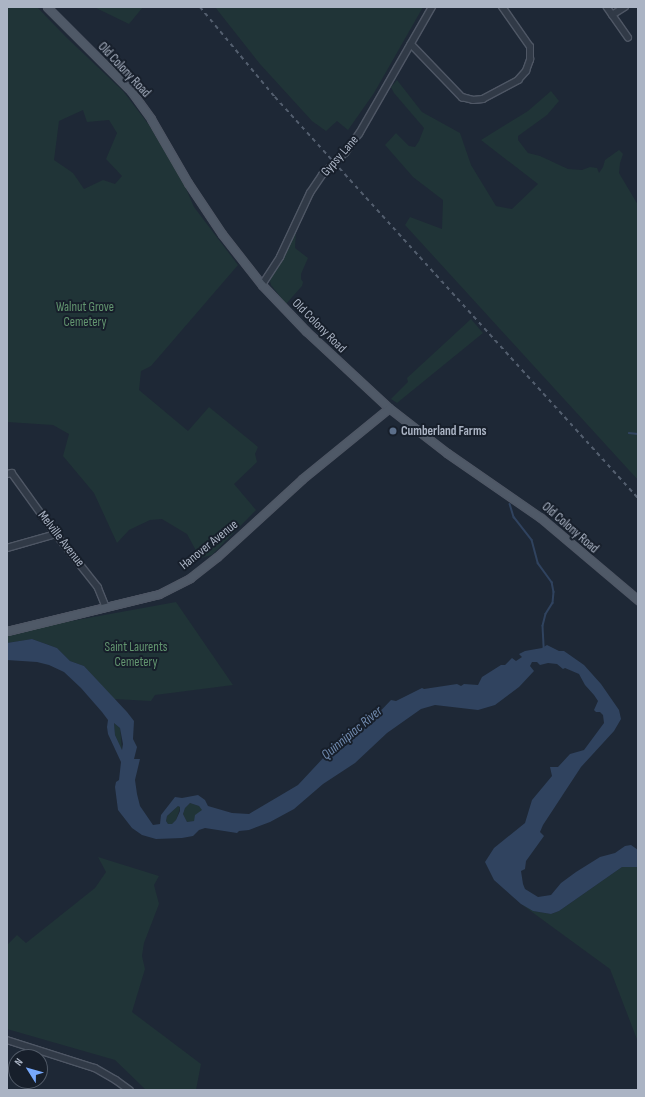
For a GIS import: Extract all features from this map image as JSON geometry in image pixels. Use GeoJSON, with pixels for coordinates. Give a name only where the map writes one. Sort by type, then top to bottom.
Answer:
{"type":"FeatureCollection","features":[{"type":"Feature","properties":{"kind":"main road","name":"Old Colony Road"},"geometry":{"type":"LineString","coordinates":[[47,7],[131,91],[151,119],[209,216],[262,285],[311,336],[389,408],[447,453],[532,511],[638,600]]}},
{"type":"Feature","properties":{"kind":"main road","name":"Hanover Avenue"},"geometry":{"type":"LineString","coordinates":[[7,631],[159,594],[190,578],[217,557],[302,479],[389,408]]}},
{"type":"Feature","properties":{"kind":"street","name":"Gypsy Lane"},"geometry":{"type":"LineString","coordinates":[[262,285],[280,257],[310,193],[322,175],[345,153],[359,134],[432,7]]}},
{"type":"Feature","properties":{"kind":"street"},"geometry":{"type":"LineString","coordinates":[[411,44],[462,97],[473,100],[488,97],[518,80],[526,71],[530,60],[530,47],[502,7]]}},
{"type":"Feature","properties":{"kind":"street"},"geometry":{"type":"LineString","coordinates":[[625,7],[610,10],[628,37]]}},
{"type":"Feature","properties":{"kind":"street","name":"Melville Avenue"},"geometry":{"type":"LineString","coordinates":[[9,474],[98,587],[106,607]]}},
{"type":"Feature","properties":{"kind":"street"},"geometry":{"type":"LineString","coordinates":[[7,548],[56,534]]}},
{"type":"Feature","properties":{"kind":"street"},"geometry":{"type":"LineString","coordinates":[[7,1040],[95,1068],[130,1090]]}},
{"type":"Feature","properties":{"kind":"green space","name":"Walnut Grove Cemetery"},"geometry":{"type":"Polygon","coordinates":[[[7,7],[37,7],[123,91],[149,125],[184,184],[194,207],[238,265],[151,366],[141,371],[139,390],[188,431],[209,407],[258,447],[255,454],[257,462],[234,484],[256,510],[212,555],[200,558],[187,534],[162,519],[150,520],[129,530],[117,543],[94,493],[63,456],[69,434],[53,425],[7,422],[7,7]],[[83,110],[59,121],[54,160],[73,173],[84,189],[103,180],[115,184],[122,176],[106,159],[117,133],[109,120],[87,122],[83,110]]]}},
{"type":"Feature","properties":{"kind":"green space"},"geometry":{"type":"Polygon","coordinates":[[[96,7],[143,7],[129,24],[96,7]]]}},
{"type":"Feature","properties":{"kind":"green space"},"geometry":{"type":"Polygon","coordinates":[[[215,7],[423,7],[374,93],[348,130],[337,121],[326,131],[312,121],[260,64],[215,7]]]}},
{"type":"Feature","properties":{"kind":"green space"},"geometry":{"type":"Polygon","coordinates":[[[397,80],[422,112],[460,133],[471,165],[496,206],[512,209],[538,184],[481,140],[528,111],[551,91],[559,101],[547,115],[518,136],[518,140],[528,153],[540,156],[568,169],[582,170],[590,167],[597,168],[599,173],[605,160],[619,150],[623,154],[619,173],[638,205],[638,480],[405,225],[410,217],[442,229],[443,200],[413,177],[385,145],[396,133],[409,146],[415,147],[424,128],[394,93],[391,87],[397,80]]]}},
{"type":"Feature","properties":{"kind":"green space"},"geometry":{"type":"Polygon","coordinates":[[[296,229],[295,248],[308,258],[301,274],[301,279],[303,282],[302,286],[286,304],[271,285],[270,281],[296,229]]]}},
{"type":"Feature","properties":{"kind":"green space"},"geometry":{"type":"Polygon","coordinates":[[[471,319],[483,333],[397,403],[391,399],[408,382],[407,378],[471,319]]]}},
{"type":"Feature","properties":{"kind":"green space","name":"Saint Laurents Cemetery"},"geometry":{"type":"Polygon","coordinates":[[[176,602],[233,685],[155,695],[151,701],[114,699],[84,666],[70,661],[57,648],[32,639],[7,643],[7,635],[33,628],[176,602]]]}},
{"type":"Feature","properties":{"kind":"green space"},"geometry":{"type":"Polygon","coordinates":[[[114,723],[120,728],[122,751],[115,735],[114,723]]]}},
{"type":"Feature","properties":{"kind":"green space"},"geometry":{"type":"Polygon","coordinates":[[[190,803],[199,806],[203,810],[194,821],[187,822],[183,814],[185,808],[190,803]]]}},
{"type":"Feature","properties":{"kind":"green space"},"geometry":{"type":"Polygon","coordinates":[[[178,806],[180,807],[176,820],[172,824],[168,824],[166,821],[167,816],[178,806]]]}},
{"type":"Feature","properties":{"kind":"green space"},"geometry":{"type":"Polygon","coordinates":[[[98,857],[159,876],[154,885],[159,904],[144,943],[142,956],[145,969],[132,1012],[201,1064],[196,1090],[146,1090],[115,1060],[7,1029],[7,945],[17,935],[26,943],[95,888],[106,872],[98,857]]]}},
{"type":"Feature","properties":{"kind":"green space"},"geometry":{"type":"Polygon","coordinates":[[[622,867],[638,867],[638,1042],[610,969],[521,904],[533,911],[551,914],[559,911],[622,867]]]}},
{"type":"Feature","properties":{"kind":"water"},"geometry":{"type":"Polygon","coordinates":[[[32,639],[57,648],[70,661],[84,666],[127,712],[134,721],[133,739],[137,747],[134,759],[140,759],[135,780],[137,794],[140,806],[153,825],[160,824],[161,815],[175,797],[182,798],[198,795],[205,800],[208,806],[232,813],[249,814],[298,785],[326,755],[357,735],[363,726],[370,722],[391,700],[396,701],[422,688],[424,689],[457,684],[461,686],[464,684],[478,685],[482,677],[501,665],[505,665],[512,658],[516,661],[522,657],[519,654],[525,651],[542,648],[547,645],[559,651],[564,651],[584,665],[601,684],[619,710],[621,719],[614,731],[581,767],[543,825],[540,832],[544,836],[526,861],[525,869],[521,871],[523,884],[525,889],[538,897],[551,895],[561,883],[600,857],[615,853],[625,846],[631,845],[638,850],[638,867],[622,867],[559,911],[551,914],[533,911],[521,904],[494,880],[485,862],[494,848],[525,823],[532,800],[552,776],[550,767],[558,767],[570,754],[584,750],[604,723],[603,715],[594,710],[598,701],[585,685],[579,674],[565,668],[563,669],[557,664],[548,663],[540,665],[537,662],[532,662],[530,666],[534,671],[519,687],[495,705],[478,710],[435,705],[421,709],[387,733],[355,763],[323,784],[294,809],[270,822],[249,830],[239,831],[237,833],[205,828],[199,830],[193,836],[156,839],[142,835],[132,828],[118,810],[115,787],[116,782],[119,780],[121,762],[108,734],[108,720],[102,712],[81,688],[64,672],[49,665],[37,662],[7,660],[7,643],[32,639]],[[114,723],[115,735],[122,750],[123,744],[120,728],[114,723]],[[190,803],[185,808],[183,814],[187,822],[194,821],[195,815],[202,810],[199,806],[190,803]],[[178,806],[167,816],[166,821],[168,824],[172,824],[176,820],[180,807],[178,806]]]}},
{"type":"Feature","properties":{"kind":"waterway"},"geometry":{"type":"LineString","coordinates":[[629,433],[638,434]]}},
{"type":"Feature","properties":{"kind":"waterway"},"geometry":{"type":"LineString","coordinates":[[510,504],[514,517],[532,540],[538,563],[552,582],[554,592],[553,603],[546,614],[543,626],[544,648]]}},
{"type":"Feature","properties":{"kind":"railway"},"geometry":{"type":"LineString","coordinates":[[200,7],[275,97],[638,498]]}},
{"type":"Feature","properties":{"kind":"place","name":"Cumberland Farms"},"geometry":{"type":"Point","coordinates":[393,431]}},
{"type":"Feature","properties":{"kind":"water label","name":"Quinnipiac River"},"geometry":{"type":"Point","coordinates":[352,733]}}]}
